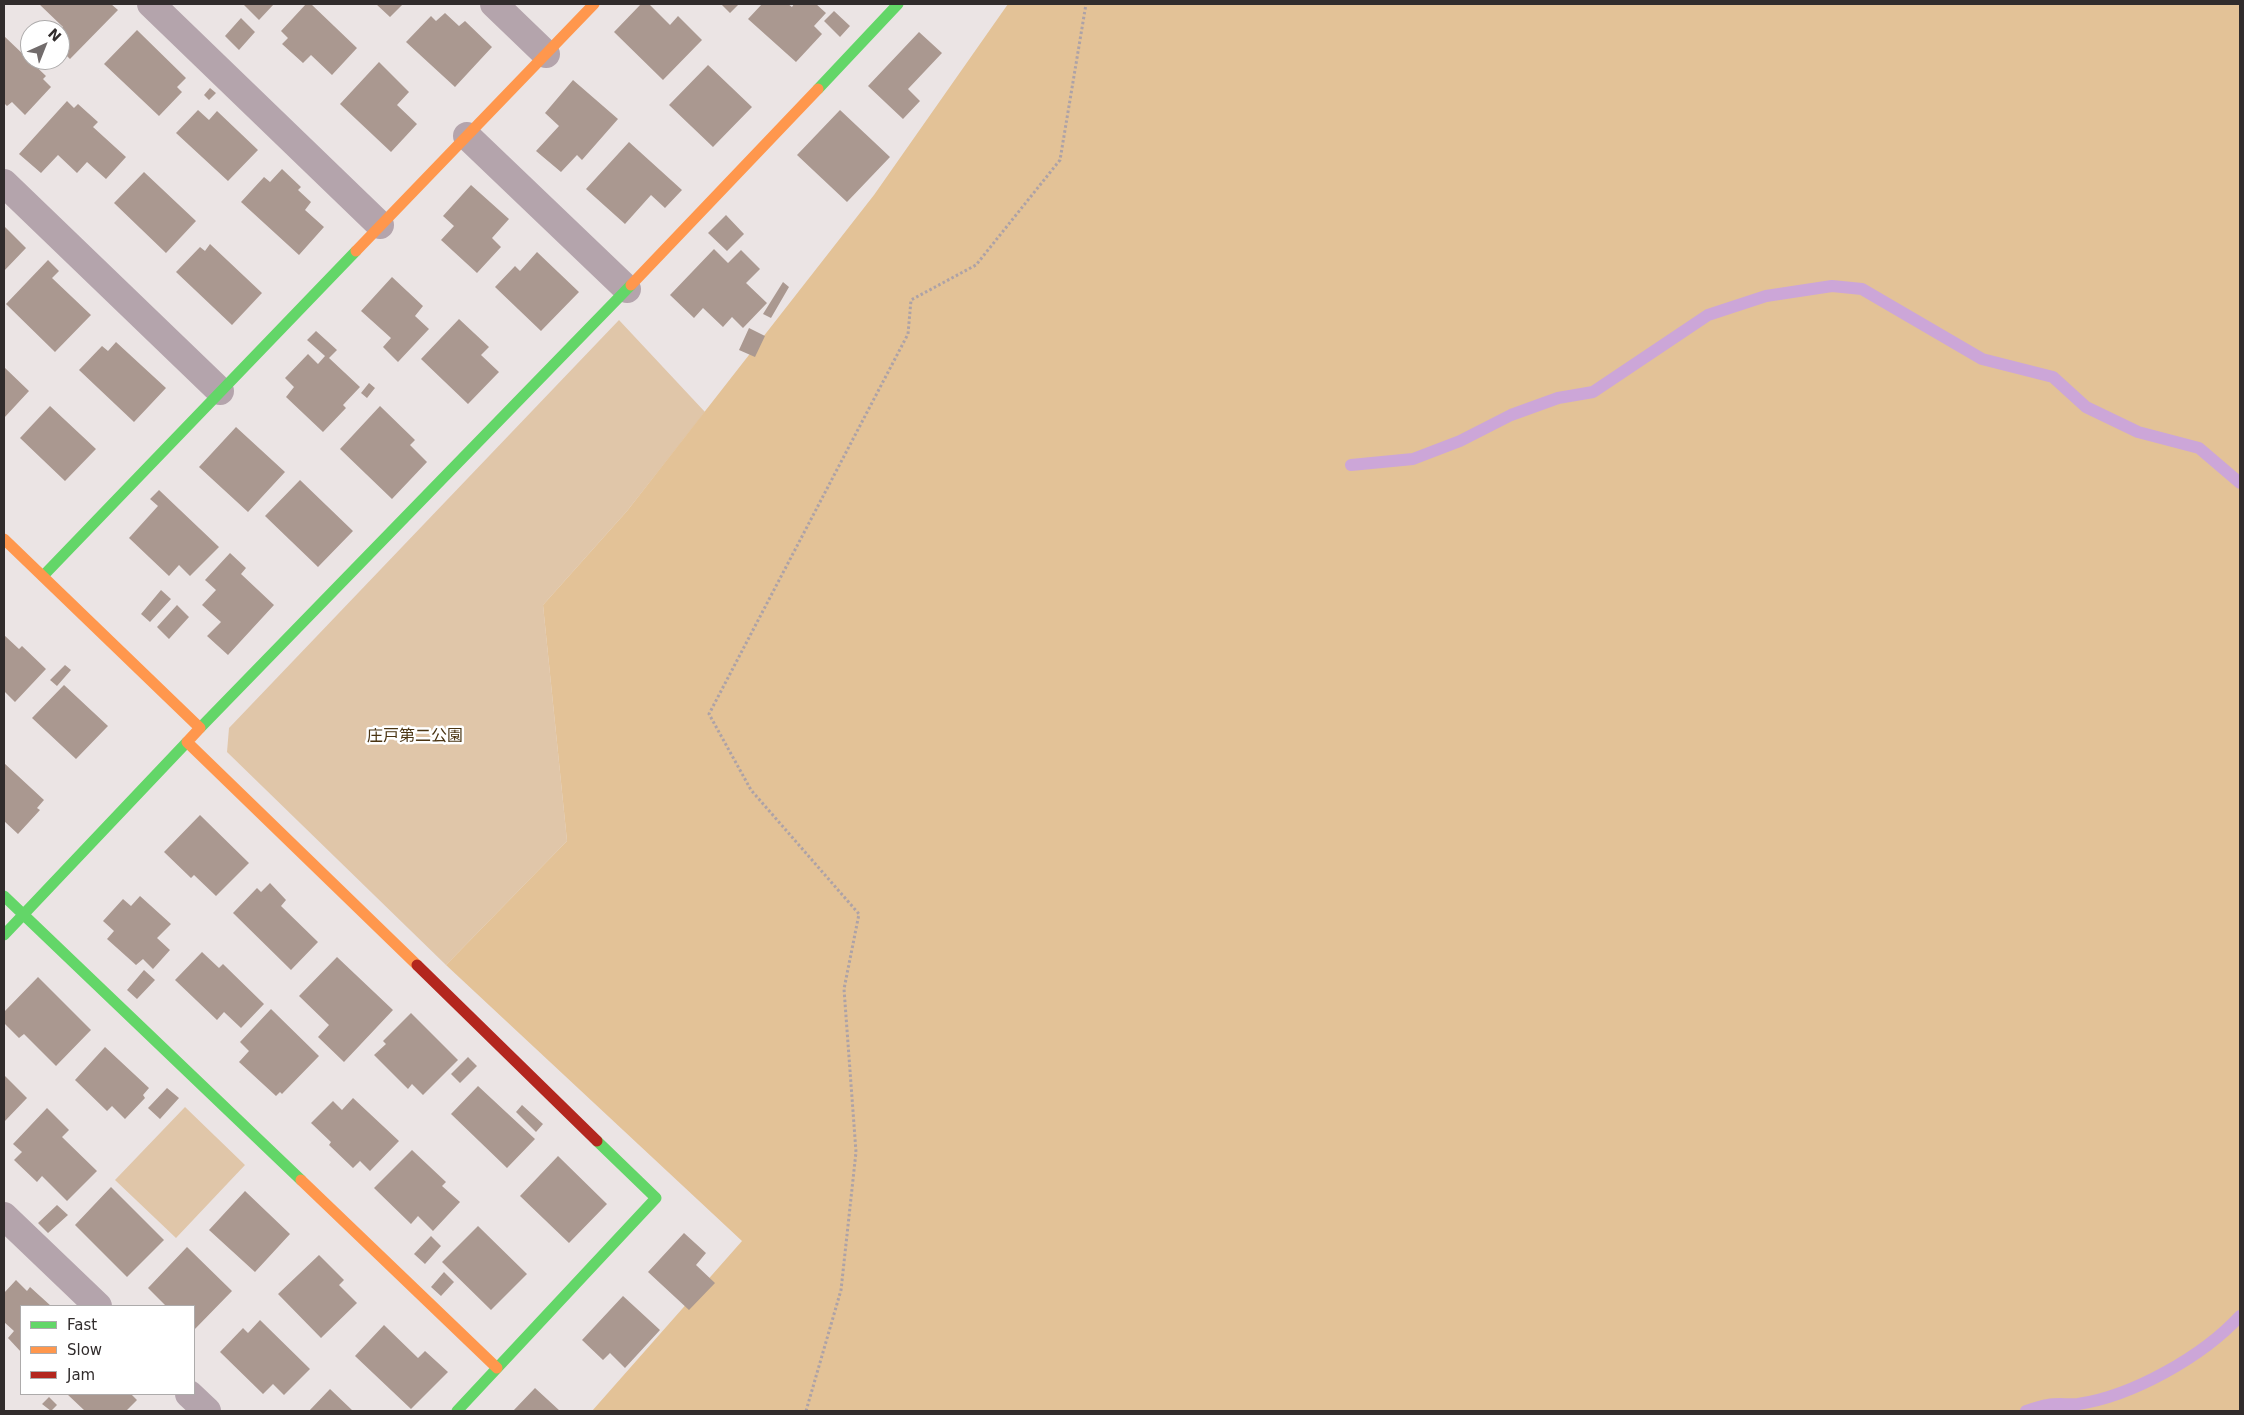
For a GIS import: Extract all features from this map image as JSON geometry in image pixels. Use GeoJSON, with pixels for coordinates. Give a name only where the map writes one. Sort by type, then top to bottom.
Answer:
{"type":"FeatureCollection","features":[{"type":"Feature","properties":{"kind":"street"},"geometry":{"type":"LineString","coordinates":[[151,4],[380,226]]}},
{"type":"Feature","properties":{"kind":"street"},"geometry":{"type":"LineString","coordinates":[[494,4],[546,54]]}},
{"type":"Feature","properties":{"kind":"street"},"geometry":{"type":"LineString","coordinates":[[43,576],[594,4]]}},
{"type":"Feature","properties":{"kind":"street"},"geometry":{"type":"LineString","coordinates":[[4,935],[200,728],[627,289],[898,4]]}},
{"type":"Feature","properties":{"kind":"street"},"geometry":{"type":"LineString","coordinates":[[467,136],[627,289]]}},
{"type":"Feature","properties":{"kind":"street"},"geometry":{"type":"LineString","coordinates":[[4,183],[220,391]]}},
{"type":"Feature","properties":{"kind":"street"},"geometry":{"type":"LineString","coordinates":[[4,538],[200,728]]}},
{"type":"Feature","properties":{"kind":"street"},"geometry":{"type":"LineString","coordinates":[[187,742],[656,1198],[457,1411]]}},
{"type":"Feature","properties":{"kind":"street"},"geometry":{"type":"LineString","coordinates":[[4,896],[497,1368]]}},
{"type":"Feature","properties":{"kind":"street"},"geometry":{"type":"LineString","coordinates":[[4,1216],[97,1305]]}},
{"type":"Feature","properties":{"kind":"street"},"geometry":{"type":"LineString","coordinates":[[190,1395],[207,1411]]}},
{"type":"Feature","properties":{"kind":"path"},"geometry":{"type":"LineString","coordinates":[[806,1411],[841,1290],[856,1152],[844,989],[859,914],[751,790],[709,714],[908,334],[911,300],[976,265],[1060,160],[1086,4]]}},
{"type":"Feature","properties":{"kind":"green space","name":"庄戸第二公園"},"geometry":{"type":"Polygon","coordinates":[[[619,320],[705,412],[627,511],[543,605],[567,841],[446,965],[227,752],[229,728],[619,320]]]}},
{"type":"Feature","properties":{"kind":"green space"},"geometry":{"type":"Polygon","coordinates":[[[185,1107],[245,1165],[176,1238],[115,1180],[185,1107]]]}},
{"type":"Feature","properties":{"kind":"shaded area"},"geometry":{"type":"Polygon","coordinates":[[[1008,4],[2240,4],[2240,1411],[592,1411],[742,1241],[446,965],[567,841],[543,605],[627,511],[874,195],[1008,4]]]}},
{"type":"Feature","properties":{"kind":"building"},"geometry":{"type":"Polygon","coordinates":[[[39,4],[111,4],[118,10],[70,59],[70,20],[56,20],[39,4]]]}},
{"type":"Feature","properties":{"kind":"building"},"geometry":{"type":"Polygon","coordinates":[[[243,4],[274,4],[259,20],[243,4]]]}},
{"type":"Feature","properties":{"kind":"building"},"geometry":{"type":"Polygon","coordinates":[[[306,4],[311,4],[357,48],[332,75],[311,55],[303,63],[282,44],[288,38],[281,31],[306,4]]]}},
{"type":"Feature","properties":{"kind":"building"},"geometry":{"type":"Polygon","coordinates":[[[376,4],[403,4],[390,17],[376,4]]]}},
{"type":"Feature","properties":{"kind":"building"},"geometry":{"type":"Polygon","coordinates":[[[641,4],[649,4],[670,25],[678,16],[702,40],[663,80],[614,32],[641,4]]]}},
{"type":"Feature","properties":{"kind":"building"},"geometry":{"type":"Polygon","coordinates":[[[721,4],[739,4],[730,13],[721,4]]]}},
{"type":"Feature","properties":{"kind":"building"},"geometry":{"type":"Polygon","coordinates":[[[762,4],[788,4],[792,7],[794,4],[816,4],[826,13],[814,26],[822,34],[796,62],[748,19],[762,4]]]}},
{"type":"Feature","properties":{"kind":"building"},"geometry":{"type":"Polygon","coordinates":[[[834,11],[850,26],[840,37],[824,21],[834,11]]]}},
{"type":"Feature","properties":{"kind":"building"},"geometry":{"type":"Polygon","coordinates":[[[445,13],[459,26],[465,21],[492,47],[455,87],[406,42],[431,16],[436,21],[445,13]]]}},
{"type":"Feature","properties":{"kind":"building"},"geometry":{"type":"Polygon","coordinates":[[[241,18],[255,32],[239,50],[225,36],[241,18]]]}},
{"type":"Feature","properties":{"kind":"building"},"geometry":{"type":"Polygon","coordinates":[[[137,30],[186,78],[177,87],[182,92],[159,116],[104,64],[137,30]]]}},
{"type":"Feature","properties":{"kind":"building"},"geometry":{"type":"Polygon","coordinates":[[[919,32],[942,53],[908,89],[920,101],[903,119],[868,86],[919,32]]]}},
{"type":"Feature","properties":{"kind":"building"},"geometry":{"type":"Polygon","coordinates":[[[4,36],[20,51],[20,70],[40,70],[46,76],[43,79],[51,87],[25,115],[12,102],[7,106],[4,103],[4,36]]]}},
{"type":"Feature","properties":{"kind":"building"},"geometry":{"type":"Polygon","coordinates":[[[379,62],[409,92],[397,105],[417,124],[391,152],[340,104],[379,62]]]}},
{"type":"Feature","properties":{"kind":"building"},"geometry":{"type":"Polygon","coordinates":[[[708,65],[752,107],[713,147],[669,105],[708,65]]]}},
{"type":"Feature","properties":{"kind":"building"},"geometry":{"type":"Polygon","coordinates":[[[573,80],[618,119],[582,160],[577,155],[561,172],[536,151],[559,126],[545,113],[573,80]]]}},
{"type":"Feature","properties":{"kind":"building"},"geometry":{"type":"Polygon","coordinates":[[[210,88],[216,93],[209,100],[204,95],[210,88]]]}},
{"type":"Feature","properties":{"kind":"building"},"geometry":{"type":"Polygon","coordinates":[[[67,101],[74,108],[78,104],[98,122],[93,127],[126,157],[106,179],[87,162],[77,173],[58,155],[41,173],[19,154],[67,101]]]}},
{"type":"Feature","properties":{"kind":"building"},"geometry":{"type":"Polygon","coordinates":[[[198,110],[209,120],[217,111],[258,150],[228,181],[176,133],[198,110]]]}},
{"type":"Feature","properties":{"kind":"building"},"geometry":{"type":"Polygon","coordinates":[[[840,110],[890,157],[847,202],[797,155],[840,110]]]}},
{"type":"Feature","properties":{"kind":"building"},"geometry":{"type":"Polygon","coordinates":[[[629,142],[682,190],[665,208],[651,195],[625,224],[586,189],[629,142]]]}},
{"type":"Feature","properties":{"kind":"building"},"geometry":{"type":"Polygon","coordinates":[[[282,169],[301,187],[298,190],[311,202],[305,210],[324,227],[299,255],[241,202],[264,177],[270,182],[282,169]]]}},
{"type":"Feature","properties":{"kind":"building"},"geometry":{"type":"Polygon","coordinates":[[[144,172],[196,221],[166,253],[114,203],[144,172]]]}},
{"type":"Feature","properties":{"kind":"building"},"geometry":{"type":"Polygon","coordinates":[[[471,185],[509,219],[492,238],[501,247],[477,273],[441,240],[454,226],[443,216],[471,185]]]}},
{"type":"Feature","properties":{"kind":"building"},"geometry":{"type":"Polygon","coordinates":[[[726,215],[744,234],[727,251],[708,233],[726,215]]]}},
{"type":"Feature","properties":{"kind":"building"},"geometry":{"type":"Polygon","coordinates":[[[4,226],[26,248],[4,271],[4,226]]]}},
{"type":"Feature","properties":{"kind":"building"},"geometry":{"type":"Polygon","coordinates":[[[210,244],[262,293],[232,325],[176,272],[200,247],[205,251],[210,244]]]}},
{"type":"Feature","properties":{"kind":"building"},"geometry":{"type":"Polygon","coordinates":[[[714,249],[728,263],[741,250],[760,269],[746,283],[767,303],[743,328],[732,317],[723,327],[703,308],[694,318],[670,295],[714,249]]]}},
{"type":"Feature","properties":{"kind":"building"},"geometry":{"type":"Polygon","coordinates":[[[537,252],[579,292],[541,331],[495,287],[515,266],[520,271],[537,252]]]}},
{"type":"Feature","properties":{"kind":"building"},"geometry":{"type":"Polygon","coordinates":[[[48,260],[59,271],[52,278],[91,315],[55,352],[6,304],[48,260]]]}},
{"type":"Feature","properties":{"kind":"building"},"geometry":{"type":"Polygon","coordinates":[[[392,277],[423,306],[415,316],[429,329],[398,362],[383,347],[391,338],[361,311],[392,277]]]}},
{"type":"Feature","properties":{"kind":"building"},"geometry":{"type":"Polygon","coordinates":[[[783,282],[789,287],[771,318],[763,314],[783,282]]]}},
{"type":"Feature","properties":{"kind":"building"},"geometry":{"type":"Polygon","coordinates":[[[459,319],[489,347],[481,355],[499,372],[468,404],[421,359],[459,319]]]}},
{"type":"Feature","properties":{"kind":"building"},"geometry":{"type":"Polygon","coordinates":[[[749,328],[765,336],[755,357],[739,350],[749,328]]]}},
{"type":"Feature","properties":{"kind":"building"},"geometry":{"type":"Polygon","coordinates":[[[316,331],[337,350],[329,358],[360,387],[343,405],[346,408],[323,432],[286,397],[294,387],[285,378],[308,354],[318,364],[325,356],[307,340],[316,331]]]}},
{"type":"Feature","properties":{"kind":"building"},"geometry":{"type":"Polygon","coordinates":[[[116,342],[166,388],[134,422],[79,370],[102,346],[108,351],[116,342]]]}},
{"type":"Feature","properties":{"kind":"building"},"geometry":{"type":"Polygon","coordinates":[[[4,367],[29,391],[4,418],[4,367]]]}},
{"type":"Feature","properties":{"kind":"building"},"geometry":{"type":"Polygon","coordinates":[[[369,383],[375,388],[367,398],[361,393],[369,383]]]}},
{"type":"Feature","properties":{"kind":"building"},"geometry":{"type":"Polygon","coordinates":[[[50,406],[96,449],[65,481],[20,438],[50,406]]]}},
{"type":"Feature","properties":{"kind":"building"},"geometry":{"type":"Polygon","coordinates":[[[380,406],[415,440],[410,445],[427,462],[392,499],[340,449],[380,406]]]}},
{"type":"Feature","properties":{"kind":"building"},"geometry":{"type":"Polygon","coordinates":[[[236,427],[285,472],[248,512],[199,467],[236,427]]]}},
{"type":"Feature","properties":{"kind":"building"},"geometry":{"type":"Polygon","coordinates":[[[300,480],[353,531],[318,567],[265,516],[300,480]]]}},
{"type":"Feature","properties":{"kind":"building"},"geometry":{"type":"Polygon","coordinates":[[[159,490],[219,547],[190,576],[179,565],[169,576],[129,538],[158,506],[150,499],[159,490]]]}},
{"type":"Feature","properties":{"kind":"building"},"geometry":{"type":"Polygon","coordinates":[[[230,553],[246,568],[241,574],[274,605],[228,655],[207,636],[221,622],[202,605],[216,590],[205,580],[230,553]]]}},
{"type":"Feature","properties":{"kind":"building"},"geometry":{"type":"Polygon","coordinates":[[[161,590],[171,599],[150,622],[141,614],[161,590]]]}},
{"type":"Feature","properties":{"kind":"building"},"geometry":{"type":"Polygon","coordinates":[[[177,605],[189,617],[169,639],[157,627],[177,605]]]}},
{"type":"Feature","properties":{"kind":"building"},"geometry":{"type":"Polygon","coordinates":[[[4,635],[19,649],[22,646],[46,669],[15,702],[4,691],[4,635]]]}},
{"type":"Feature","properties":{"kind":"building"},"geometry":{"type":"Polygon","coordinates":[[[65,665],[71,670],[57,686],[50,680],[65,665]]]}},
{"type":"Feature","properties":{"kind":"building"},"geometry":{"type":"Polygon","coordinates":[[[64,685],[108,726],[76,759],[32,718],[64,685]]]}},
{"type":"Feature","properties":{"kind":"building"},"geometry":{"type":"Polygon","coordinates":[[[4,763],[44,800],[37,808],[40,810],[18,834],[4,821],[4,763]]]}},
{"type":"Feature","properties":{"kind":"building"},"geometry":{"type":"Polygon","coordinates":[[[200,815],[249,863],[216,896],[194,875],[191,878],[164,852],[200,815]]]}},
{"type":"Feature","properties":{"kind":"building"},"geometry":{"type":"Polygon","coordinates":[[[270,883],[286,900],[281,906],[318,942],[291,970],[233,913],[257,888],[261,892],[270,883]]]}},
{"type":"Feature","properties":{"kind":"building"},"geometry":{"type":"Polygon","coordinates":[[[140,896],[171,924],[157,938],[170,950],[153,969],[143,959],[136,965],[107,939],[114,931],[103,921],[123,899],[131,906],[140,896]]]}},
{"type":"Feature","properties":{"kind":"building"},"geometry":{"type":"Polygon","coordinates":[[[202,952],[219,968],[223,964],[264,1004],[241,1028],[224,1012],[217,1020],[175,980],[202,952]]]}},
{"type":"Feature","properties":{"kind":"building"},"geometry":{"type":"Polygon","coordinates":[[[337,957],[393,1010],[344,1062],[318,1037],[329,1025],[299,996],[337,957]]]}},
{"type":"Feature","properties":{"kind":"building"},"geometry":{"type":"Polygon","coordinates":[[[144,970],[155,980],[137,999],[127,990],[144,970]]]}},
{"type":"Feature","properties":{"kind":"building"},"geometry":{"type":"Polygon","coordinates":[[[38,977],[91,1030],[56,1066],[24,1034],[19,1038],[4,1023],[4,1012],[38,977]]]}},
{"type":"Feature","properties":{"kind":"building"},"geometry":{"type":"Polygon","coordinates":[[[271,1009],[319,1056],[282,1094],[280,1092],[276,1096],[239,1062],[249,1051],[240,1042],[271,1009]]]}},
{"type":"Feature","properties":{"kind":"building"},"geometry":{"type":"Polygon","coordinates":[[[411,1013],[458,1060],[423,1095],[412,1084],[408,1089],[374,1055],[386,1044],[383,1041],[411,1013]]]}},
{"type":"Feature","properties":{"kind":"building"},"geometry":{"type":"Polygon","coordinates":[[[105,1047],[149,1088],[143,1095],[145,1098],[125,1119],[112,1106],[107,1111],[75,1080],[105,1047]]]}},
{"type":"Feature","properties":{"kind":"building"},"geometry":{"type":"Polygon","coordinates":[[[468,1057],[477,1066],[460,1083],[451,1074],[468,1057]]]}},
{"type":"Feature","properties":{"kind":"building"},"geometry":{"type":"Polygon","coordinates":[[[4,1075],[27,1098],[4,1122],[4,1075]]]}},
{"type":"Feature","properties":{"kind":"building"},"geometry":{"type":"Polygon","coordinates":[[[478,1086],[535,1139],[507,1168],[451,1114],[478,1086]]]}},
{"type":"Feature","properties":{"kind":"building"},"geometry":{"type":"Polygon","coordinates":[[[167,1088],[179,1098],[160,1119],[148,1108],[167,1088]]]}},
{"type":"Feature","properties":{"kind":"building"},"geometry":{"type":"Polygon","coordinates":[[[353,1098],[399,1141],[370,1171],[360,1161],[353,1168],[329,1145],[331,1142],[311,1123],[333,1101],[342,1110],[353,1098]]]}},
{"type":"Feature","properties":{"kind":"building"},"geometry":{"type":"Polygon","coordinates":[[[522,1105],[543,1124],[536,1132],[516,1112],[522,1105]]]}},
{"type":"Feature","properties":{"kind":"building"},"geometry":{"type":"Polygon","coordinates":[[[47,1108],[69,1130],[62,1137],[97,1171],[67,1201],[42,1176],[37,1182],[14,1160],[22,1152],[13,1144],[47,1108]]]}},
{"type":"Feature","properties":{"kind":"building"},"geometry":{"type":"Polygon","coordinates":[[[412,1150],[446,1182],[442,1186],[460,1202],[433,1231],[418,1216],[411,1224],[374,1188],[412,1150]]]}},
{"type":"Feature","properties":{"kind":"building"},"geometry":{"type":"Polygon","coordinates":[[[558,1156],[607,1204],[569,1243],[520,1196],[558,1156]]]}},
{"type":"Feature","properties":{"kind":"building"},"geometry":{"type":"Polygon","coordinates":[[[111,1187],[164,1240],[127,1277],[75,1225],[111,1187]]]}},
{"type":"Feature","properties":{"kind":"building"},"geometry":{"type":"Polygon","coordinates":[[[245,1191],[290,1234],[255,1272],[209,1230],[245,1191]]]}},
{"type":"Feature","properties":{"kind":"building"},"geometry":{"type":"Polygon","coordinates":[[[57,1205],[68,1215],[48,1233],[38,1223],[57,1205]]]}},
{"type":"Feature","properties":{"kind":"building"},"geometry":{"type":"Polygon","coordinates":[[[478,1226],[527,1274],[491,1310],[442,1262],[478,1226]]]}},
{"type":"Feature","properties":{"kind":"building"},"geometry":{"type":"Polygon","coordinates":[[[684,1233],[706,1253],[696,1265],[715,1283],[689,1310],[648,1272],[684,1233]]]}},
{"type":"Feature","properties":{"kind":"building"},"geometry":{"type":"Polygon","coordinates":[[[431,1236],[441,1246],[425,1264],[414,1254],[431,1236]]]}},
{"type":"Feature","properties":{"kind":"building"},"geometry":{"type":"Polygon","coordinates":[[[187,1247],[232,1291],[195,1329],[195,1305],[165,1305],[148,1288],[187,1247]]]}},
{"type":"Feature","properties":{"kind":"building"},"geometry":{"type":"Polygon","coordinates":[[[319,1255],[344,1280],[339,1285],[357,1303],[321,1338],[278,1294],[319,1255]]]}},
{"type":"Feature","properties":{"kind":"building"},"geometry":{"type":"Polygon","coordinates":[[[444,1272],[454,1282],[441,1296],[431,1287],[444,1272]]]}},
{"type":"Feature","properties":{"kind":"building"},"geometry":{"type":"Polygon","coordinates":[[[16,1280],[27,1291],[30,1287],[50,1305],[20,1305],[20,1351],[8,1338],[14,1331],[4,1322],[4,1293],[16,1280]]]}},
{"type":"Feature","properties":{"kind":"building"},"geometry":{"type":"Polygon","coordinates":[[[623,1296],[660,1330],[625,1368],[610,1353],[603,1360],[582,1340],[623,1296]]]}},
{"type":"Feature","properties":{"kind":"building"},"geometry":{"type":"Polygon","coordinates":[[[260,1320],[310,1369],[284,1395],[273,1384],[263,1394],[220,1352],[243,1328],[248,1333],[260,1320]]]}},
{"type":"Feature","properties":{"kind":"building"},"geometry":{"type":"Polygon","coordinates":[[[384,1325],[418,1358],[425,1351],[448,1372],[411,1409],[355,1356],[384,1325]]]}},
{"type":"Feature","properties":{"kind":"building"},"geometry":{"type":"Polygon","coordinates":[[[535,1388],[560,1411],[513,1411],[535,1388]]]}},
{"type":"Feature","properties":{"kind":"building"},"geometry":{"type":"Polygon","coordinates":[[[330,1389],[353,1411],[309,1411],[330,1389]]]}},
{"type":"Feature","properties":{"kind":"building"},"geometry":{"type":"Polygon","coordinates":[[[68,1395],[132,1395],[137,1400],[126,1411],[85,1411],[68,1395]]]}},
{"type":"Feature","properties":{"kind":"building"},"geometry":{"type":"Polygon","coordinates":[[[49,1397],[57,1405],[51,1411],[42,1404],[49,1397]]]}},
{"type":"Feature","properties":{"kind":"waterway"},"geometry":{"type":"LineString","coordinates":[[1351,465],[1413,459],[1460,441],[1511,415],[1558,398],[1593,392],[1708,315],[1766,296],[1832,286],[1862,289],[1982,359],[2053,377],[2086,407],[2138,432],[2199,448],[2240,483]]}},
{"type":"Feature","properties":{"kind":"waterway"},"geometry":{"type":"LineString","coordinates":[[2026,1411],[2048,1405],[2078,1404],[2099,1400],[2144,1383],[2166,1372],[2207,1346],[2240,1316]]}},
{"type":"Feature","properties":{"kind":"traffic: fast"},"geometry":{"type":"LineString","coordinates":[[818,89],[898,4]]}},
{"type":"Feature","properties":{"kind":"traffic: fast"},"geometry":{"type":"LineString","coordinates":[[43,576],[356,251]]}},
{"type":"Feature","properties":{"kind":"traffic: fast"},"geometry":{"type":"LineString","coordinates":[[200,728],[631,285]]}},
{"type":"Feature","properties":{"kind":"traffic: fast"},"geometry":{"type":"LineString","coordinates":[[4,935],[187,742]]}},
{"type":"Feature","properties":{"kind":"traffic: fast"},"geometry":{"type":"LineString","coordinates":[[4,896],[301,1180]]}},
{"type":"Feature","properties":{"kind":"traffic: fast"},"geometry":{"type":"LineString","coordinates":[[457,1411],[656,1198],[597,1141]]}},
{"type":"Feature","properties":{"kind":"traffic: slow"},"geometry":{"type":"LineString","coordinates":[[356,251],[594,4]]}},
{"type":"Feature","properties":{"kind":"traffic: slow"},"geometry":{"type":"LineString","coordinates":[[631,285],[818,89]]}},
{"type":"Feature","properties":{"kind":"traffic: slow"},"geometry":{"type":"LineString","coordinates":[[4,539],[200,728],[187,742]]}},
{"type":"Feature","properties":{"kind":"traffic: slow"},"geometry":{"type":"LineString","coordinates":[[187,742],[417,965]]}},
{"type":"Feature","properties":{"kind":"traffic: slow"},"geometry":{"type":"LineString","coordinates":[[301,1180],[497,1368]]}},
{"type":"Feature","properties":{"kind":"traffic: jam"},"geometry":{"type":"LineString","coordinates":[[417,965],[597,1141]]}}]}
